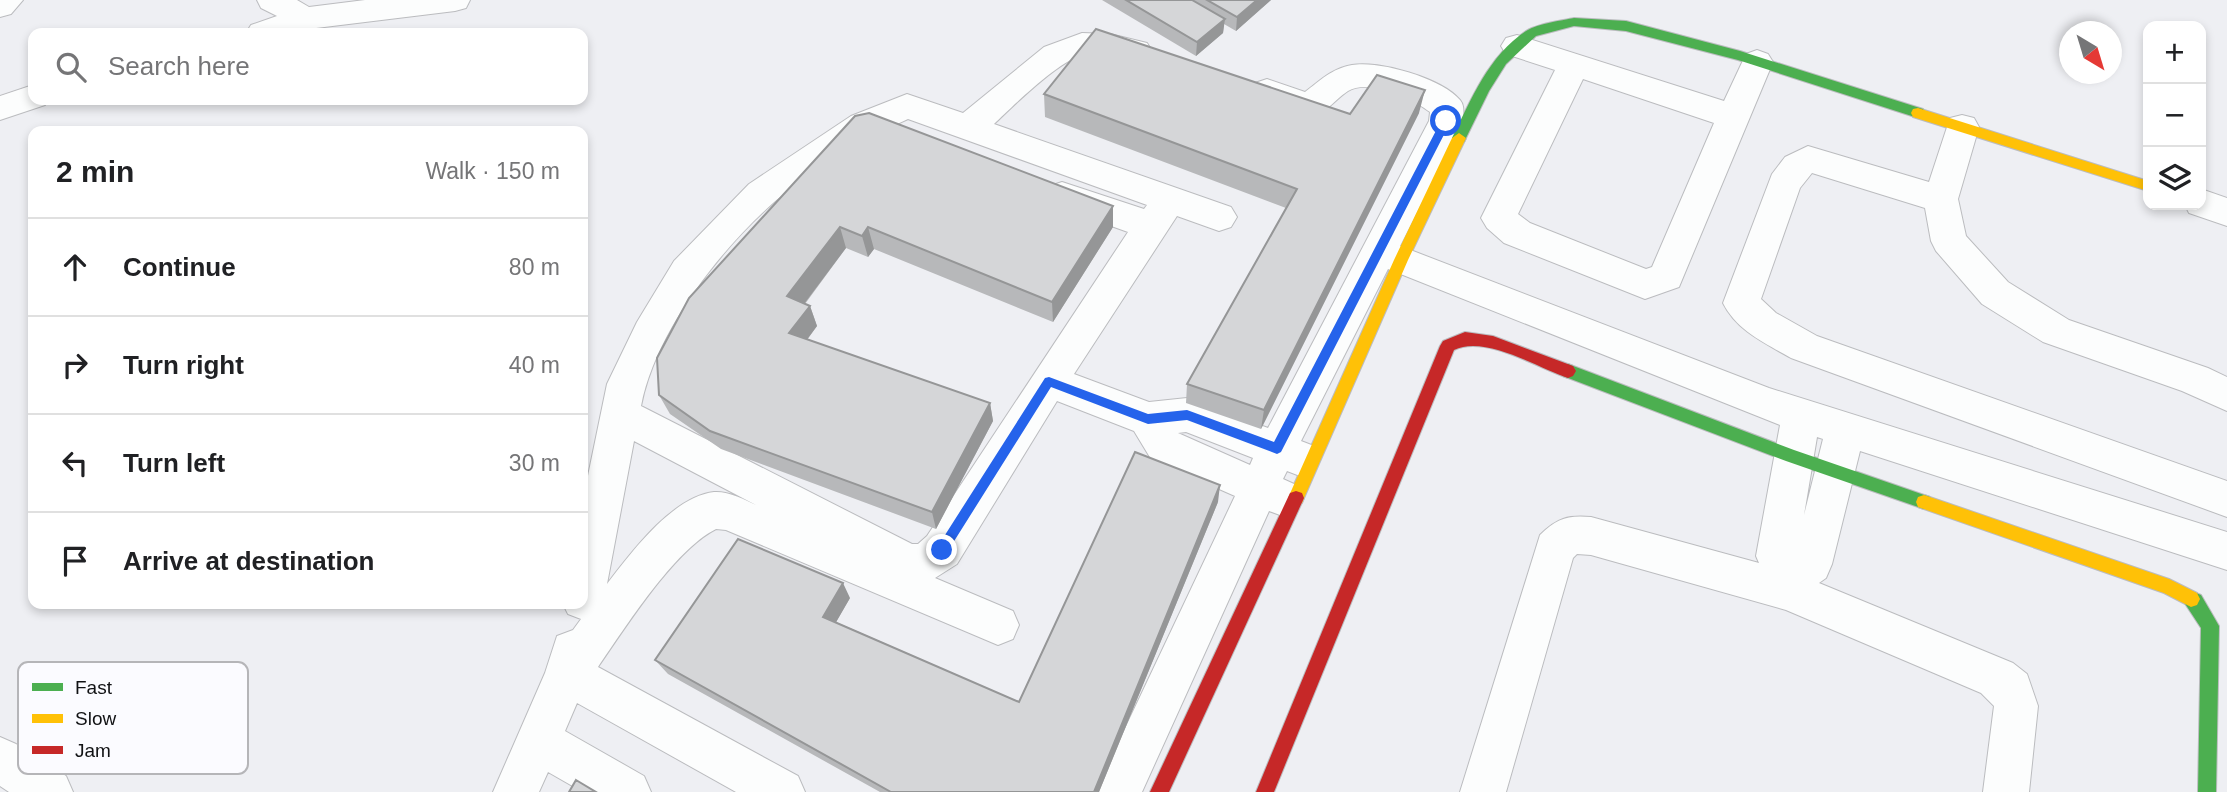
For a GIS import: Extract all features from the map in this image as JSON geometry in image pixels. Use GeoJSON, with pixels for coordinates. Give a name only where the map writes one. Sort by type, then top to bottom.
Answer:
{"type":"FeatureCollection","features":[{"type":"Feature","properties":{"kind":"street"},"geometry":{"type":"LineString","coordinates":[[0,6],[8,0]]}},
{"type":"Feature","properties":{"kind":"street"},"geometry":{"type":"LineString","coordinates":[[272,0],[305,18]]}},
{"type":"Feature","properties":{"kind":"street"},"geometry":{"type":"LineString","coordinates":[[276,28],[305,18],[371,5],[456,0]]}},
{"type":"Feature","properties":{"kind":"street"},"geometry":{"type":"LineString","coordinates":[[1294,456],[1401,260],[1483,89],[1501,61],[1532,33],[1574,22],[1626,26],[1757,62],[2143,184]]}},
{"type":"Feature","properties":{"kind":"street"},"geometry":{"type":"LineString","coordinates":[[968,128],[1030,74],[1079,44],[1113,45],[1167,58]]}},
{"type":"Feature","properties":{"kind":"street"},"geometry":{"type":"LineString","coordinates":[[1517,46],[1734,117]]}},
{"type":"Feature","properties":{"kind":"street"},"geometry":{"type":"LineString","coordinates":[[1574,64],[1499,219],[1517,233],[1645,284],[1666,277],[1757,62]]}},
{"type":"Feature","properties":{"kind":"street"},"geometry":{"type":"LineString","coordinates":[[1118,792],[1276,495],[1446,121],[1447,107],[1437,98],[1382,77],[1338,81],[1313,104],[1304,105],[1240,82]]}},
{"type":"Feature","properties":{"kind":"street"},"geometry":{"type":"LineString","coordinates":[[0,108],[28,99]]}},
{"type":"Feature","properties":{"kind":"street"},"geometry":{"type":"LineString","coordinates":[[588,574],[622,415],[626,384],[650,333],[687,271],[761,193],[863,125],[907,106],[968,128],[1160,213]]}},
{"type":"Feature","properties":{"kind":"street"},"geometry":{"type":"LineString","coordinates":[[863,125],[902,139]]}},
{"type":"Feature","properties":{"kind":"street"},"geometry":{"type":"LineString","coordinates":[[1962,127],[1941,199],[1949,241],[1995,293],[2056,331],[2195,379],[2227,395]]}},
{"type":"Feature","properties":{"kind":"street"},"geometry":{"type":"LineString","coordinates":[[1941,199],[1808,159],[1797,166],[1784,183],[1741,303],[1763,324],[1804,346],[2227,499]]}},
{"type":"Feature","properties":{"kind":"street"},"geometry":{"type":"LineString","coordinates":[[994,171],[1160,213],[1219,217]]}},
{"type":"Feature","properties":{"kind":"street"},"geometry":{"type":"LineString","coordinates":[[2206,205],[2227,212]]}},
{"type":"Feature","properties":{"kind":"street"},"geometry":{"type":"LineString","coordinates":[[622,415],[908,563],[925,563],[942,550],[1160,213]]}},
{"type":"Feature","properties":{"kind":"street"},"geometry":{"type":"LineString","coordinates":[[1401,260],[1763,403],[2227,551]]}},
{"type":"Feature","properties":{"kind":"street"},"geometry":{"type":"LineString","coordinates":[[1265,792],[1448,346],[1465,338],[1493,342],[1792,456],[2169,587],[2195,601],[2210,626],[2207,792]]}},
{"type":"Feature","properties":{"kind":"street"},"geometry":{"type":"LineString","coordinates":[[1049,381],[1148,419],[1187,415],[1294,456]]}},
{"type":"Feature","properties":{"kind":"street"},"geometry":{"type":"LineString","coordinates":[[1791,585],[1777,556],[1801,415]]}},
{"type":"Feature","properties":{"kind":"street"},"geometry":{"type":"LineString","coordinates":[[1148,419],[1165,447],[1276,495]]}},
{"type":"Feature","properties":{"kind":"street"},"geometry":{"type":"LineString","coordinates":[[1791,585],[1811,564],[1837,471],[1844,429]]}},
{"type":"Feature","properties":{"kind":"street"},"geometry":{"type":"LineString","coordinates":[[1159,792],[1276,495]]}},
{"type":"Feature","properties":{"kind":"street"},"geometry":{"type":"LineString","coordinates":[[567,674],[675,535],[695,519],[713,510],[728,512],[999,625]]}},
{"type":"Feature","properties":{"kind":"street"},"geometry":{"type":"LineString","coordinates":[[1483,792],[1555,548],[1569,534],[1591,536],[1791,585],[1997,678],[2011,689],[2015,706],[2006,792]]}},
{"type":"Feature","properties":{"kind":"street"},"geometry":{"type":"LineString","coordinates":[[516,792],[567,674],[581,609]]}},
{"type":"Feature","properties":{"kind":"street"},"geometry":{"type":"LineString","coordinates":[[567,674],[782,792]]}},
{"type":"Feature","properties":{"kind":"street"},"geometry":{"type":"LineString","coordinates":[[538,741],[628,792]]}},
{"type":"Feature","properties":{"kind":"street"},"geometry":{"type":"LineString","coordinates":[[0,760],[18,772]]}},
{"type":"Feature","properties":{"kind":"street"},"geometry":{"type":"LineString","coordinates":[[22,774],[50,792]]}},
{"type":"Feature","properties":{"kind":"building"},"geometry":{"type":"Polygon","coordinates":[[[1126,0],[1192,0],[1225,19],[1197,42],[1126,0]]]}},
{"type":"Feature","properties":{"kind":"building"},"geometry":{"type":"Polygon","coordinates":[[[1207,0],[1257,0],[1237,17],[1207,0]]]}},
{"type":"Feature","properties":{"kind":"building"},"geometry":{"type":"Polygon","coordinates":[[[1096,29],[1350,114],[1377,75],[1425,90],[1264,410],[1187,384],[1297,189],[1044,94],[1096,29]]]}},
{"type":"Feature","properties":{"kind":"building"},"geometry":{"type":"Polygon","coordinates":[[[869,113],[1113,206],[1052,302],[868,227],[862,236],[840,227],[787,296],[810,306],[789,333],[990,403],[932,512],[710,431],[659,395],[657,358],[689,298],[855,116],[869,113]]]}},
{"type":"Feature","properties":{"kind":"building"},"geometry":{"type":"Polygon","coordinates":[[[1135,452],[1220,485],[1094,792],[891,792],[655,660],[738,539],[843,583],[823,617],[1019,702],[1135,452]]]}},
{"type":"Feature","properties":{"kind":"building"},"geometry":{"type":"Polygon","coordinates":[[[576,780],[596,792],[569,792],[576,780]]]}},
{"type":"Feature","properties":{"kind":"traffic: fast"},"geometry":{"type":"LineString","coordinates":[[1459,138],[1483,89],[1501,61],[1532,33],[1574,22],[1626,26],[1740,56],[1918,113]]}},
{"type":"Feature","properties":{"kind":"traffic: fast"},"geometry":{"type":"LineString","coordinates":[[1568,371],[1792,456],[1924,502]]}},
{"type":"Feature","properties":{"kind":"traffic: fast"},"geometry":{"type":"LineString","coordinates":[[2191,599],[2195,601],[2210,626],[2207,792]]}},
{"type":"Feature","properties":{"kind":"traffic: slow"},"geometry":{"type":"LineString","coordinates":[[1918,113],[2143,184]]}},
{"type":"Feature","properties":{"kind":"traffic: slow"},"geometry":{"type":"LineString","coordinates":[[1296,498],[1401,260],[1459,138]]}},
{"type":"Feature","properties":{"kind":"traffic: slow"},"geometry":{"type":"LineString","coordinates":[[1924,502],[2169,587],[2191,599]]}},
{"type":"Feature","properties":{"kind":"traffic: jam"},"geometry":{"type":"LineString","coordinates":[[1265,792],[1448,346],[1465,338],[1493,342],[1568,371]]}},
{"type":"Feature","properties":{"kind":"traffic: jam"},"geometry":{"type":"LineString","coordinates":[[1159,792],[1296,498]]}},
{"type":"Feature","properties":{"kind":"route"},"geometry":{"type":"LineString","coordinates":[[942,550],[1049,381],[1148,419],[1187,415],[1277,449],[1446,121]]}}]}
